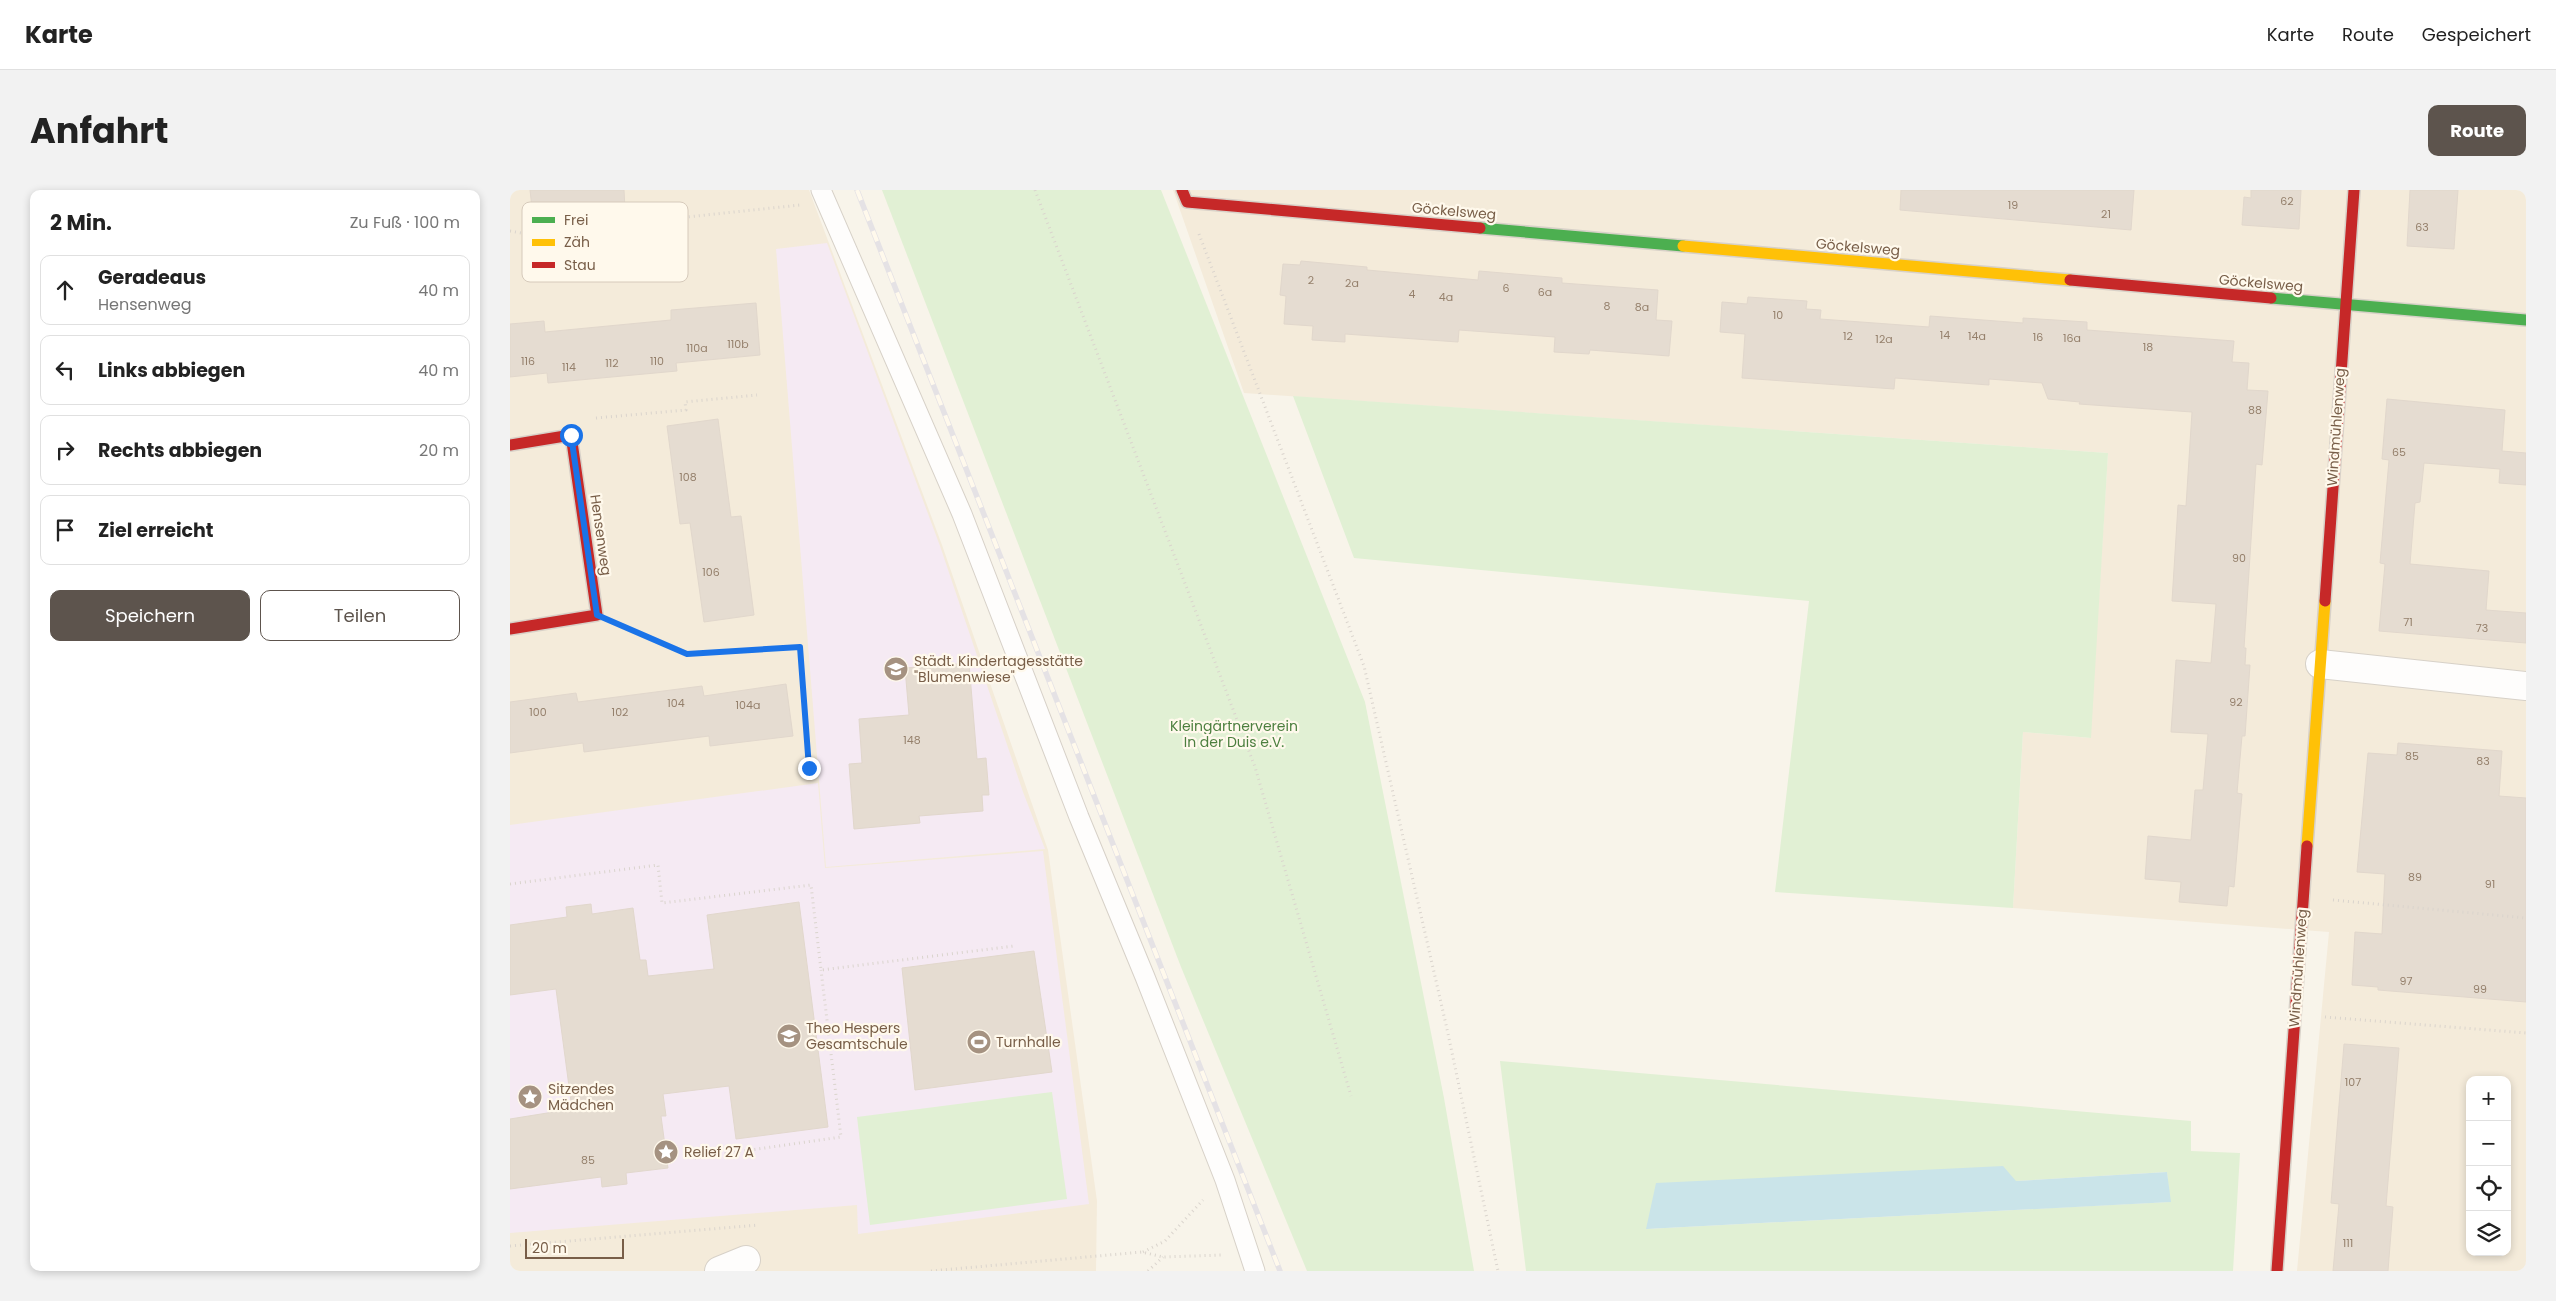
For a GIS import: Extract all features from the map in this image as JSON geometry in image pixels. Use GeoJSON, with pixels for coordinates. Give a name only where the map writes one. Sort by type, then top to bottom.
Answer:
{"type":"FeatureCollection","features":[{"type":"Feature","properties":{"kind":"street"},"geometry":{"type":"LineString","coordinates":[[1182,190],[1187,202]]}},
{"type":"Feature","properties":{"kind":"street","name":"Windmühlenweg"},"geometry":{"type":"LineString","coordinates":[[2277,1271],[2354,190]]}},
{"type":"Feature","properties":{"kind":"street","name":"Göckelsweg"},"geometry":{"type":"LineString","coordinates":[[1187,202],[2345,306],[2526,320]]}},
{"type":"Feature","properties":{"kind":"street"},"geometry":{"type":"LineString","coordinates":[[510,445],[571,435]]}},
{"type":"Feature","properties":{"kind":"street","name":"Hensenweg"},"geometry":{"type":"LineString","coordinates":[[571,435],[597,615]]}},
{"type":"Feature","properties":{"kind":"street"},"geometry":{"type":"LineString","coordinates":[[510,629],[597,615]]}},
{"type":"Feature","properties":{"kind":"street"},"geometry":{"type":"LineString","coordinates":[[2320,664],[2526,686]]}},
{"type":"Feature","properties":{"kind":"street"},"geometry":{"type":"LineString","coordinates":[[719,1271],[746,1260]]}},
{"type":"Feature","properties":{"kind":"lane"},"geometry":{"type":"LineString","coordinates":[[823,196],[962,514],[1079,817],[1145,977],[1225,1180],[1253,1263]]}},
{"type":"Feature","properties":{"kind":"path"},"geometry":{"type":"LineString","coordinates":[[1035,190],[1255,767],[1351,1096]]}},
{"type":"Feature","properties":{"kind":"path"},"geometry":{"type":"LineString","coordinates":[[688,213],[823,196]]}},
{"type":"Feature","properties":{"kind":"path"},"geometry":{"type":"LineString","coordinates":[[1187,202],[1364,666],[1447,1029],[1498,1271]]}},
{"type":"Feature","properties":{"kind":"path"},"geometry":{"type":"LineString","coordinates":[[571,435],[599,416],[686,410],[684,402],[757,395]]}},
{"type":"Feature","properties":{"kind":"path"},"geometry":{"type":"LineString","coordinates":[[597,615],[687,654],[800,647],[809,768]]}},
{"type":"Feature","properties":{"kind":"path"},"geometry":{"type":"LineString","coordinates":[[510,884],[658,865],[662,903],[810,885],[841,1137],[695,1158]]}},
{"type":"Feature","properties":{"kind":"path"},"geometry":{"type":"LineString","coordinates":[[2303,897],[2526,918]]}},
{"type":"Feature","properties":{"kind":"path"},"geometry":{"type":"LineString","coordinates":[[820,970],[1014,946]]}},
{"type":"Feature","properties":{"kind":"path"},"geometry":{"type":"LineString","coordinates":[[2294,1014],[2526,1032]]}},
{"type":"Feature","properties":{"kind":"path"},"geometry":{"type":"LineString","coordinates":[[1142,1252],[1165,1241],[1192,1210],[1225,1180]]}},
{"type":"Feature","properties":{"kind":"path"},"geometry":{"type":"LineString","coordinates":[[510,1246],[760,1225]]}},
{"type":"Feature","properties":{"kind":"path"},"geometry":{"type":"LineString","coordinates":[[931,1271],[1142,1252],[1163,1257],[1253,1263]]}},
{"type":"Feature","properties":{"kind":"path"},"geometry":{"type":"LineString","coordinates":[[1148,1271],[1163,1257]]}},
{"type":"Feature","properties":{"kind":"shaded area"},"geometry":{"type":"Polygon","coordinates":[[[510,190],[809,190],[942,545],[1048,850],[1097,1201],[1096,1271],[510,1271],[510,190]]]}},
{"type":"Feature","properties":{"kind":"shaded area"},"geometry":{"type":"Polygon","coordinates":[[[1173,190],[2526,190],[2526,1271],[2297,1271],[2329,932],[2013,908],[2023,732],[2090,738],[2108,453],[1244,393],[1173,190]]]}},
{"type":"Feature","properties":{"kind":"shaded area","name":"Städt. Kindertagesstätte \"Blumenwiese\""},"geometry":{"type":"Polygon","coordinates":[[[827,243],[940,546],[1023,792],[1045,849],[826,867],[776,249],[827,243]]]}},
{"type":"Feature","properties":{"kind":"shaded area","name":"Theo Hespers Gesamtschule"},"geometry":{"type":"Polygon","coordinates":[[[818,783],[825,868],[1043,851],[1089,1204],[858,1234],[857,1205],[510,1233],[510,825],[818,783]]]}},
{"type":"Feature","properties":{"kind":"green space","name":"Kleingärtnerverein In der Duis e.V."},"geometry":{"type":"Polygon","coordinates":[[[882,190],[1161,190],[1365,702],[1444,1098],[1474,1271],[1307,1271],[1181,967],[882,190]]]}},
{"type":"Feature","properties":{"kind":"green space"},"geometry":{"type":"Polygon","coordinates":[[[1293,396],[2108,453],[2091,738],[2023,732],[2013,908],[1775,892],[1809,601],[1354,558],[1293,396]]]}},
{"type":"Feature","properties":{"kind":"green space"},"geometry":{"type":"Polygon","coordinates":[[[1500,1061],[2191,1121],[2191,1151],[2240,1153],[2233,1271],[1526,1271],[1500,1061]],[[2167,1172],[2016,1181],[1646,1229],[2170,1202],[2167,1172]]]}},
{"type":"Feature","properties":{"kind":"green space"},"geometry":{"type":"Polygon","coordinates":[[[1052,1092],[1067,1199],[870,1225],[857,1117],[1052,1092]]]}},
{"type":"Feature","properties":{"kind":"water"},"geometry":{"type":"Polygon","coordinates":[[[2003,1166],[2016,1181],[2167,1172],[2171,1202],[1646,1229],[1656,1183],[2003,1166]]]}},
{"type":"Feature","properties":{"kind":"building"},"geometry":{"type":"Polygon","coordinates":[[[530,190],[624,190],[625,202],[531,202],[530,190]]]}},
{"type":"Feature","properties":{"kind":"building"},"geometry":{"type":"Polygon","coordinates":[[[1901,190],[2134,190],[2131,230],[1900,210],[1901,190]]]}},
{"type":"Feature","properties":{"kind":"building"},"geometry":{"type":"Polygon","coordinates":[[[2251,190],[2301,190],[2299,229],[2242,225],[2244,197],[2251,198],[2251,190]]]}},
{"type":"Feature","properties":{"kind":"building"},"geometry":{"type":"Polygon","coordinates":[[[2410,190],[2458,190],[2454,249],[2407,246],[2410,190]]]}},
{"type":"Feature","properties":{"kind":"building"},"geometry":{"type":"Polygon","coordinates":[[[1301,261],[1367,267],[1367,270],[1478,280],[1479,271],[1562,278],[1562,283],[1658,290],[1656,320],[1672,321],[1669,356],[1590,350],[1589,354],[1554,352],[1555,337],[1459,330],[1458,342],[1345,334],[1345,342],[1312,340],[1313,326],[1284,324],[1286,296],[1280,295],[1283,264],[1300,265],[1301,261]]]}},
{"type":"Feature","properties":{"kind":"building"},"geometry":{"type":"Polygon","coordinates":[[[1748,297],[1807,301],[1806,309],[1821,310],[1820,319],[1929,327],[1930,316],[2023,323],[2023,318],[2087,322],[2087,330],[2234,341],[2232,362],[2249,363],[2247,390],[2268,391],[2262,465],[2256,464],[2244,648],[2246,648],[2245,665],[2250,665],[2245,736],[2242,736],[2237,793],[2242,794],[2234,887],[2229,886],[2227,906],[2179,902],[2181,882],[2145,879],[2148,836],[2191,840],[2195,790],[2203,790],[2208,734],[2171,732],[2176,660],[2211,663],[2216,604],[2172,601],[2178,505],[2186,506],[2192,412],[2079,404],[2080,402],[2048,399],[2042,383],[1989,379],[1989,385],[1895,378],[1894,389],[1742,378],[1745,334],[1720,332],[1722,302],[1747,304],[1748,297]]]}},
{"type":"Feature","properties":{"kind":"building"},"geometry":{"type":"Polygon","coordinates":[[[756,303],[760,355],[676,363],[677,371],[548,383],[547,373],[510,377],[510,324],[544,321],[545,332],[671,320],[671,310],[756,303]]]}},
{"type":"Feature","properties":{"kind":"building"},"geometry":{"type":"Polygon","coordinates":[[[2387,399],[2505,410],[2502,451],[2526,453],[2526,485],[2499,483],[2500,469],[2424,463],[2420,502],[2415,503],[2410,564],[2489,571],[2486,610],[2526,613],[2526,643],[2379,631],[2385,564],[2380,563],[2389,460],[2382,459],[2387,399]]]}},
{"type":"Feature","properties":{"kind":"building"},"geometry":{"type":"Polygon","coordinates":[[[718,419],[731,517],[741,516],[754,615],[704,622],[690,523],[680,524],[667,426],[718,419]]]}},
{"type":"Feature","properties":{"kind":"building"},"geometry":{"type":"Polygon","coordinates":[[[969,663],[977,759],[986,758],[989,795],[982,795],[983,811],[919,816],[920,823],[854,829],[849,764],[862,763],[859,719],[909,715],[905,668],[969,663]]]}},
{"type":"Feature","properties":{"kind":"building"},"geometry":{"type":"Polygon","coordinates":[[[786,684],[793,736],[710,746],[709,736],[584,752],[583,743],[510,753],[510,702],[576,693],[578,702],[702,686],[704,696],[786,684]]]}},
{"type":"Feature","properties":{"kind":"building"},"geometry":{"type":"Polygon","coordinates":[[[2398,743],[2502,751],[2499,796],[2526,798],[2526,1002],[2378,990],[2378,987],[2352,985],[2355,932],[2382,934],[2385,874],[2357,872],[2368,753],[2397,755],[2398,743]]]}},
{"type":"Feature","properties":{"kind":"building"},"geometry":{"type":"Polygon","coordinates":[[[799,902],[828,1127],[736,1139],[729,1086],[663,1094],[666,1116],[661,1116],[668,1168],[626,1173],[627,1184],[602,1187],[601,1177],[510,1189],[510,1119],[572,1109],[556,989],[510,995],[510,925],[567,917],[566,907],[591,904],[592,914],[633,908],[640,960],[646,960],[648,976],[714,969],[707,915],[799,902]]]}},
{"type":"Feature","properties":{"kind":"building","name":"Turnhalle"},"geometry":{"type":"Polygon","coordinates":[[[1034,951],[1052,1072],[915,1090],[902,968],[1034,951]]]}},
{"type":"Feature","properties":{"kind":"building"},"geometry":{"type":"Polygon","coordinates":[[[2344,1044],[2399,1048],[2386,1206],[2393,1207],[2388,1271],[2333,1271],[2339,1204],[2331,1203],[2344,1044]]]}},
{"type":"Feature","properties":{"kind":"railway"},"geometry":{"type":"LineString","coordinates":[[857,190],[1280,1271]]}},
{"type":"Feature","properties":{"kind":"traffic: fast"},"geometry":{"type":"LineString","coordinates":[[1480,228],[1683,246]]}},
{"type":"Feature","properties":{"kind":"traffic: fast"},"geometry":{"type":"LineString","coordinates":[[2271,298],[2526,320]]}},
{"type":"Feature","properties":{"kind":"traffic: slow"},"geometry":{"type":"LineString","coordinates":[[1683,246],[2070,280]]}},
{"type":"Feature","properties":{"kind":"traffic: slow"},"geometry":{"type":"LineString","coordinates":[[2307,846],[2325,601]]}},
{"type":"Feature","properties":{"kind":"traffic: jam"},"geometry":{"type":"LineString","coordinates":[[1182,190],[1187,202],[1480,228]]}},
{"type":"Feature","properties":{"kind":"traffic: jam"},"geometry":{"type":"LineString","coordinates":[[2325,601],[2354,190]]}},
{"type":"Feature","properties":{"kind":"traffic: jam"},"geometry":{"type":"LineString","coordinates":[[2070,280],[2271,298]]}},
{"type":"Feature","properties":{"kind":"traffic: jam"},"geometry":{"type":"LineString","coordinates":[[510,445],[571,435],[597,615],[510,629]]}},
{"type":"Feature","properties":{"kind":"traffic: jam"},"geometry":{"type":"LineString","coordinates":[[2277,1271],[2307,846]]}},
{"type":"Feature","properties":{"kind":"place","name":"Städt. Kindertagesstätte \"Blumenwiese\""},"geometry":{"type":"Point","coordinates":[896,669]}},
{"type":"Feature","properties":{"kind":"place","name":"Theo Hespers Gesamtschule"},"geometry":{"type":"Point","coordinates":[789,1036]}},
{"type":"Feature","properties":{"kind":"place","name":"Turnhalle"},"geometry":{"type":"Point","coordinates":[979,1042]}},
{"type":"Feature","properties":{"kind":"place","name":"Sitzendes Mädchen"},"geometry":{"type":"Point","coordinates":[530,1097]}},
{"type":"Feature","properties":{"kind":"place","name":"Relief 27 A"},"geometry":{"type":"Point","coordinates":[666,1152]}},
{"type":"Feature","properties":{"kind":"route"},"geometry":{"type":"LineString","coordinates":[[571,435],[597,615],[687,654],[800,647],[809,768]]}}]}
